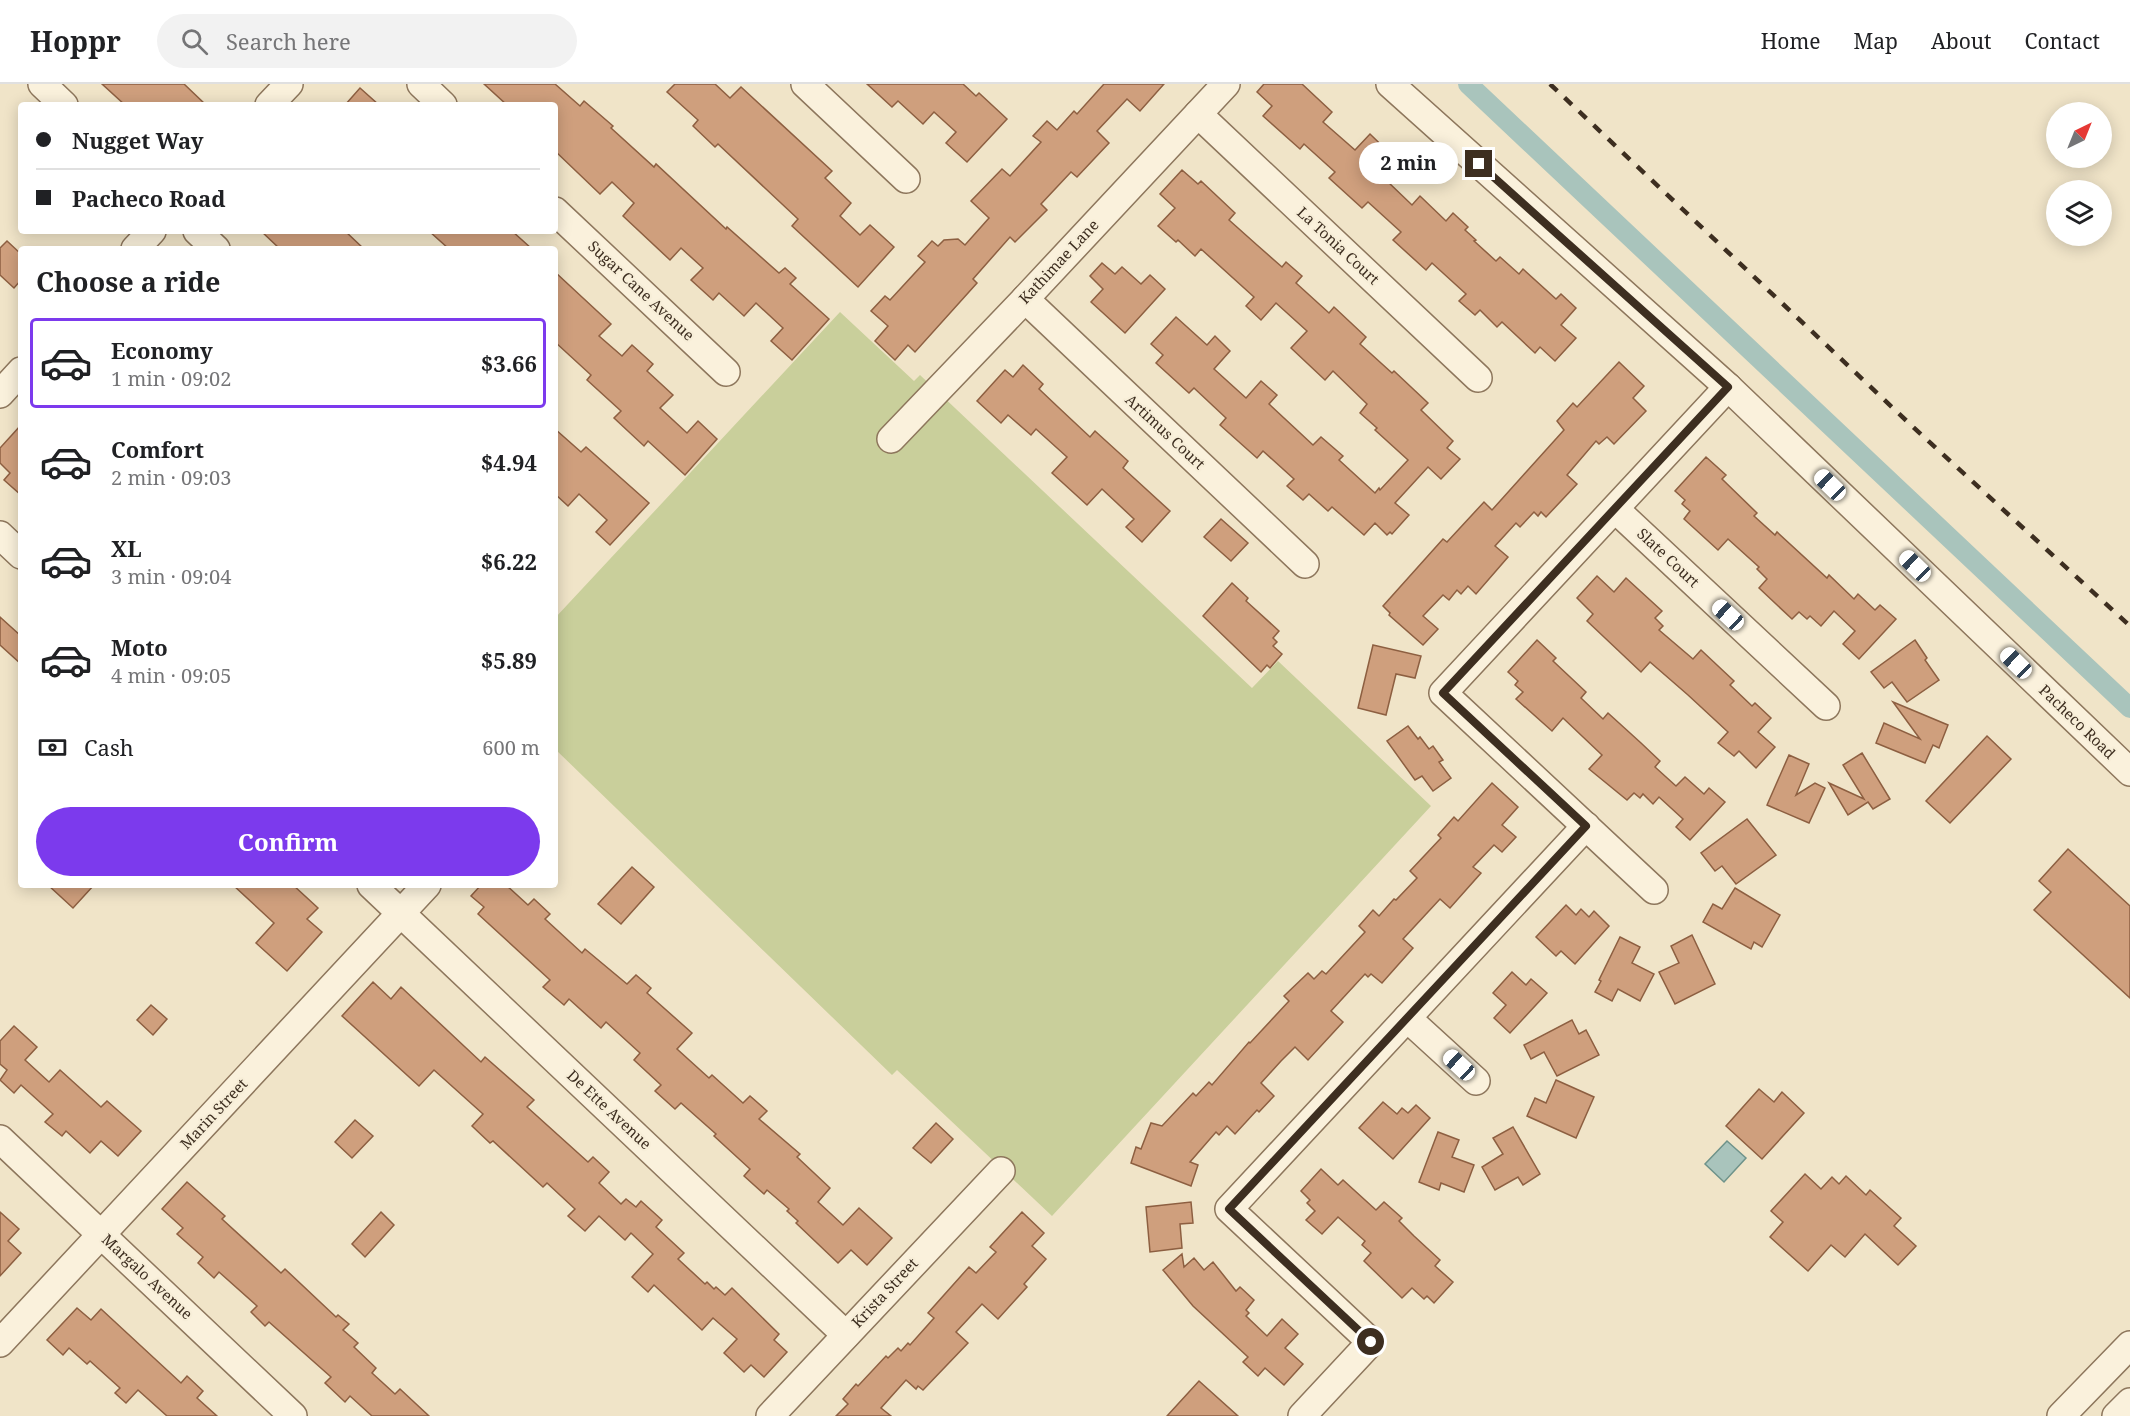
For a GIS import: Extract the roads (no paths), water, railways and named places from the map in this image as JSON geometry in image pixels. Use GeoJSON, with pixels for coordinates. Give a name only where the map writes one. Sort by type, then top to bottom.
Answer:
{"type":"FeatureCollection","features":[{"type":"Feature","properties":{"kind":"street"},"geometry":{"type":"LineString","coordinates":[[42,84],[61,102]]}},
{"type":"Feature","properties":{"kind":"street"},"geometry":{"type":"LineString","coordinates":[[272,102],[289,84]]}},
{"type":"Feature","properties":{"kind":"street"},"geometry":{"type":"LineString","coordinates":[[421,84],[440,102]]}},
{"type":"Feature","properties":{"kind":"street"},"geometry":{"type":"LineString","coordinates":[[805,84],[906,179]]}},
{"type":"Feature","properties":{"kind":"street","name":"Kathimae Lane"},"geometry":{"type":"LineString","coordinates":[[891,439],[1226,84]]}},
{"type":"Feature","properties":{"kind":"street","name":"Pacheco Road"},"geometry":{"type":"LineString","coordinates":[[1390,84],[1728,387],[2130,772]]}},
{"type":"Feature","properties":{"kind":"street","name":"La Tonia Court"},"geometry":{"type":"LineString","coordinates":[[1198,114],[1478,378]]}},
{"type":"Feature","properties":{"kind":"street","name":"Sugar Cane Avenue"},"geometry":{"type":"LineString","coordinates":[[558,214],[726,372]]}},
{"type":"Feature","properties":{"kind":"street"},"geometry":{"type":"LineString","coordinates":[[138,246],[149,234]]}},
{"type":"Feature","properties":{"kind":"street"},"geometry":{"type":"LineString","coordinates":[[200,234],[213,246]]}},
{"type":"Feature","properties":{"kind":"street","name":"Artimus Court"},"geometry":{"type":"LineString","coordinates":[[1025,299],[1305,564]]}},
{"type":"Feature","properties":{"kind":"street"},"geometry":{"type":"LineString","coordinates":[[0,394],[18,374]]}},
{"type":"Feature","properties":{"kind":"street"},"geometry":{"type":"LineString","coordinates":[[1654,890],[1443,693],[1728,387]]}},
{"type":"Feature","properties":{"kind":"street","name":"Slate Court"},"geometry":{"type":"LineString","coordinates":[[1615,509],[1826,706]]}},
{"type":"Feature","properties":{"kind":"street"},"geometry":{"type":"LineString","coordinates":[[0,535],[18,552]]}},
{"type":"Feature","properties":{"kind":"street"},"geometry":{"type":"LineString","coordinates":[[1302,1416],[1371,1342],[1229,1209],[1586,826]]}},
{"type":"Feature","properties":{"kind":"street","name":"De Ette Avenue"},"geometry":{"type":"LineString","coordinates":[[374,888],[846,1335]]}},
{"type":"Feature","properties":{"kind":"street","name":"Marin Street"},"geometry":{"type":"LineString","coordinates":[[0,1343],[424,888]]}},
{"type":"Feature","properties":{"kind":"street"},"geometry":{"type":"LineString","coordinates":[[1407,1017],[1476,1081]]}},
{"type":"Feature","properties":{"kind":"street","name":"Margalo Avenue"},"geometry":{"type":"LineString","coordinates":[[0,1139],[293,1416]]}},
{"type":"Feature","properties":{"kind":"street","name":"Krista Street"},"geometry":{"type":"LineString","coordinates":[[770,1416],[1001,1171]]}},
{"type":"Feature","properties":{"kind":"street"},"geometry":{"type":"LineString","coordinates":[[2061,1416],[2130,1345]]}},
{"type":"Feature","properties":{"kind":"street"},"geometry":{"type":"LineString","coordinates":[[2116,1416],[2130,1402]]}},
{"type":"Feature","properties":{"kind":"water"},"geometry":{"type":"Polygon","coordinates":[[[1727,1141],[1746,1158],[1724,1182],[1705,1164],[1727,1141]]]}},
{"type":"Feature","properties":{"kind":"waterway"},"geometry":{"type":"LineString","coordinates":[[1468,84],[2130,708]]}},
{"type":"Feature","properties":{"kind":"railway"},"geometry":{"type":"LineString","coordinates":[[1550,84],[1912,426],[2130,626]]}}]}
